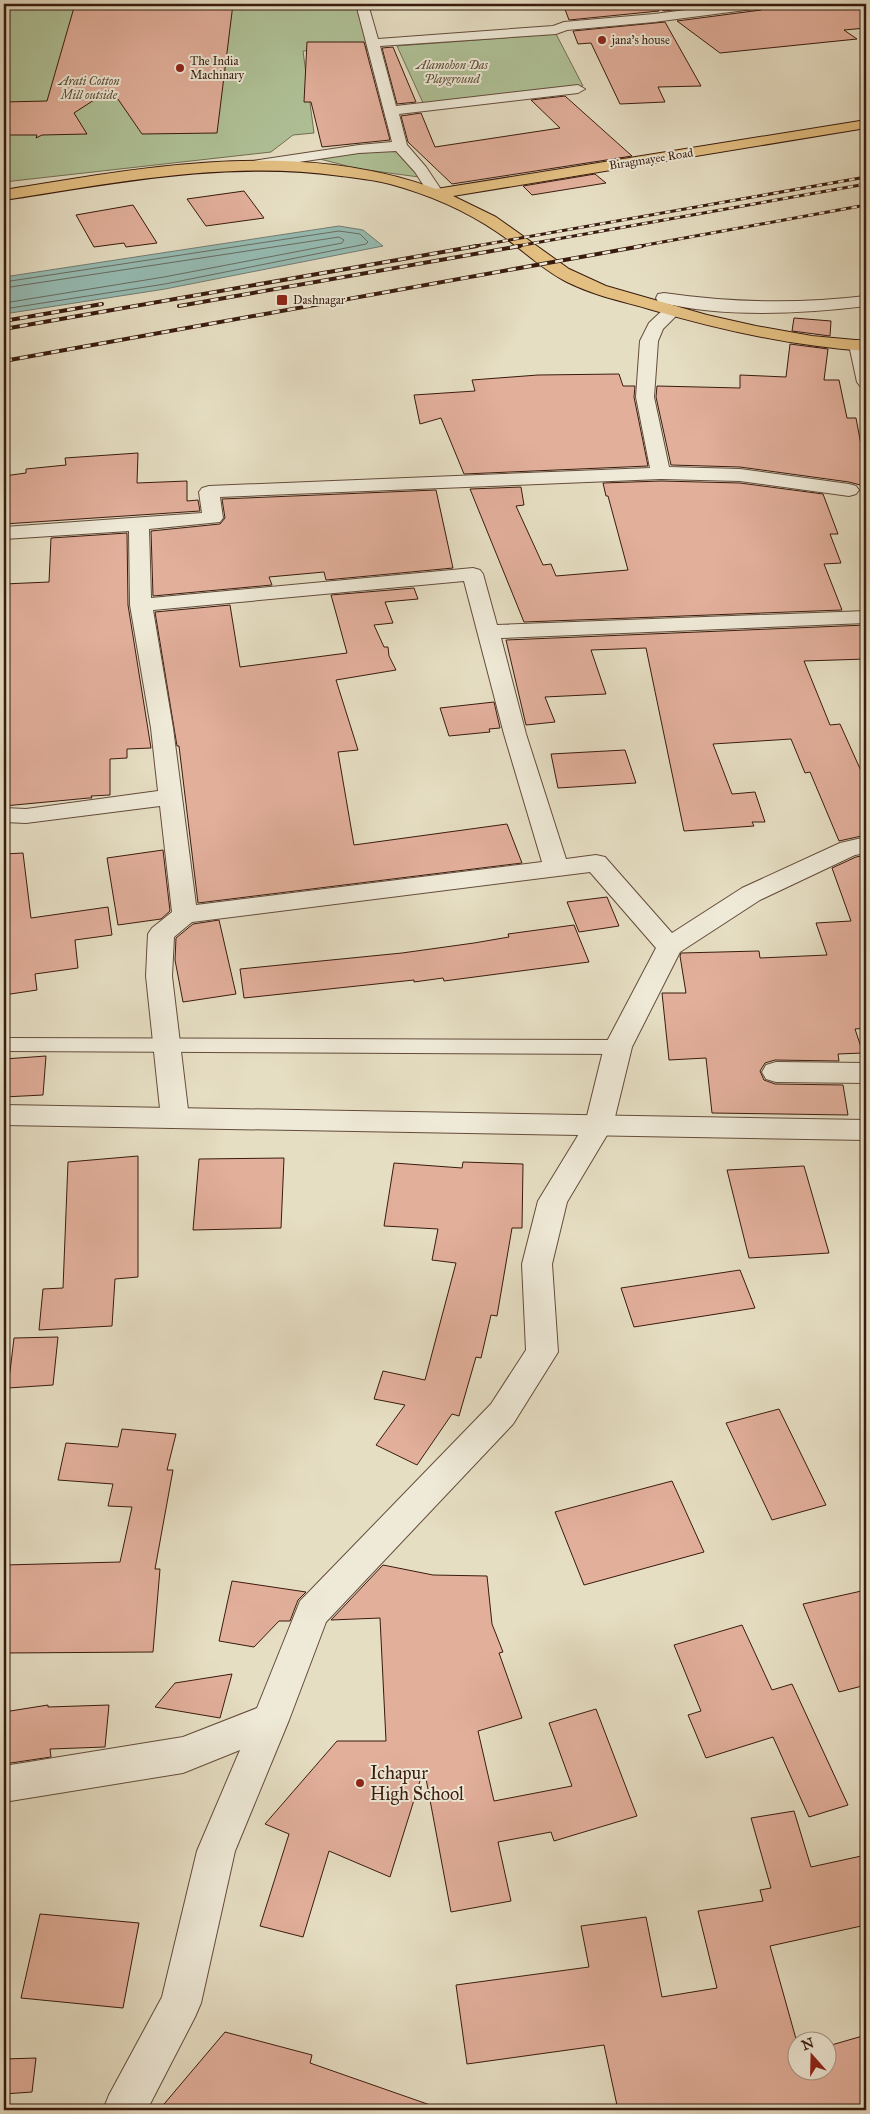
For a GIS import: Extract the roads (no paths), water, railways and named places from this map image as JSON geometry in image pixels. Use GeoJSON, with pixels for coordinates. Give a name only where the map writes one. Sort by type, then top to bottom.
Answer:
{"type":"FeatureCollection","features":[{"type":"Feature","properties":{"kind":"main road","name":"Biragmayee Road"},"geometry":{"type":"LineString","coordinates":[[436,194],[866,124]]}},
{"type":"Feature","properties":{"kind":"main road"},"geometry":{"type":"LineString","coordinates":[[4,195],[88,181],[177,170],[259,164],[304,166],[349,172],[396,181],[436,194],[476,212],[570,277],[598,289],[668,304],[708,322],[837,345],[862,346]]}},
{"type":"Feature","properties":{"kind":"street"},"geometry":{"type":"LineString","coordinates":[[362,4],[400,146],[420,170],[436,194]]}},
{"type":"Feature","properties":{"kind":"street"},"geometry":{"type":"LineString","coordinates":[[644,4],[654,18]]}},
{"type":"Feature","properties":{"kind":"street"},"geometry":{"type":"LineString","coordinates":[[373,43],[556,30],[564,26],[654,18],[761,4]]}},
{"type":"Feature","properties":{"kind":"street"},"geometry":{"type":"LineString","coordinates":[[391,111],[578,89]]}},
{"type":"Feature","properties":{"kind":"street"},"geometry":{"type":"LineString","coordinates":[[259,164],[359,149],[400,146]]}},
{"type":"Feature","properties":{"kind":"street"},"geometry":{"type":"LineString","coordinates":[[661,473],[645,397],[649,341],[668,304],[809,307],[866,301]]}},
{"type":"Feature","properties":{"kind":"street"},"geometry":{"type":"LineString","coordinates":[[862,346],[866,382]]}},
{"type":"Feature","properties":{"kind":"street"},"geometry":{"type":"LineString","coordinates":[[4,533],[213,518],[209,492],[661,473],[740,475],[849,490]]}},
{"type":"Feature","properties":{"kind":"street"},"geometry":{"type":"LineString","coordinates":[[139,524],[141,605],[162,728],[186,915]]}},
{"type":"Feature","properties":{"kind":"street"},"geometry":{"type":"LineString","coordinates":[[141,605],[473,574],[515,734],[556,868]]}},
{"type":"Feature","properties":{"kind":"street"},"geometry":{"type":"LineString","coordinates":[[488,632],[866,617]]}},
{"type":"Feature","properties":{"kind":"street"},"geometry":{"type":"LineString","coordinates":[[4,815],[26,816],[171,797]]}},
{"type":"Feature","properties":{"kind":"street"},"geometry":{"type":"LineString","coordinates":[[124,2110],[181,2004],[216,1851],[271,1720],[312,1612],[502,1414],[542,1352],[537,1264],[553,1201],[600,1125],[618,1047],[670,948],[751,894],[850,848],[866,845]]}},
{"type":"Feature","properties":{"kind":"street"},"geometry":{"type":"LineString","coordinates":[[175,1118],[158,976],[160,934],[186,915],[596,863],[670,948]]}},
{"type":"Feature","properties":{"kind":"street"},"geometry":{"type":"LineString","coordinates":[[776,1072],[866,1073]]}},
{"type":"Feature","properties":{"kind":"street"},"geometry":{"type":"LineString","coordinates":[[4,1115],[866,1130]]}},
{"type":"Feature","properties":{"kind":"street"},"geometry":{"type":"LineString","coordinates":[[4,1784],[183,1755],[271,1720]]}},
{"type":"Feature","properties":{"kind":"lane"},"geometry":{"type":"LineString","coordinates":[[4,1044],[618,1047]]}},
{"type":"Feature","properties":{"kind":"water"},"geometry":{"type":"Polygon","coordinates":[[[339,226],[363,230],[383,246],[165,289],[4,314],[4,277],[339,226]]]}},
{"type":"Feature","properties":{"kind":"railway"},"geometry":{"type":"LineString","coordinates":[[470,247],[866,177]]}},
{"type":"Feature","properties":{"kind":"railway"},"geometry":{"type":"LineString","coordinates":[[512,247],[866,184]]}},
{"type":"Feature","properties":{"kind":"railway"},"geometry":{"type":"LineString","coordinates":[[635,247],[866,205]]}},
{"type":"Feature","properties":{"kind":"railway"},"geometry":{"type":"LineString","coordinates":[[4,329],[477,246]]}},
{"type":"Feature","properties":{"kind":"railway"},"geometry":{"type":"LineString","coordinates":[[179,306],[520,246]]}},
{"type":"Feature","properties":{"kind":"railway"},"geometry":{"type":"LineString","coordinates":[[4,361],[642,246]]}},
{"type":"Feature","properties":{"kind":"railway"},"geometry":{"type":"LineString","coordinates":[[4,321],[102,304]]}},
{"type":"Feature","properties":{"kind":"place","name":"jana's house"},"geometry":{"type":"Point","coordinates":[602,40]}},
{"type":"Feature","properties":{"kind":"place","name":"The India Machinary"},"geometry":{"type":"Point","coordinates":[180,68]}},
{"type":"Feature","properties":{"kind":"place","name":"Dashnagar"},"geometry":{"type":"Point","coordinates":[282,300]}},
{"type":"Feature","properties":{"kind":"place","name":"Ichapur High School"},"geometry":{"type":"Point","coordinates":[360,1783]}},
{"type":"Feature","properties":{"kind":"park label","name":"Alamohon Das Playground"},"geometry":{"type":"Point","coordinates":[452,72]}},
{"type":"Feature","properties":{"kind":"park label","name":"Arati Cotton Mill outside"},"geometry":{"type":"Point","coordinates":[89,88]}}]}
